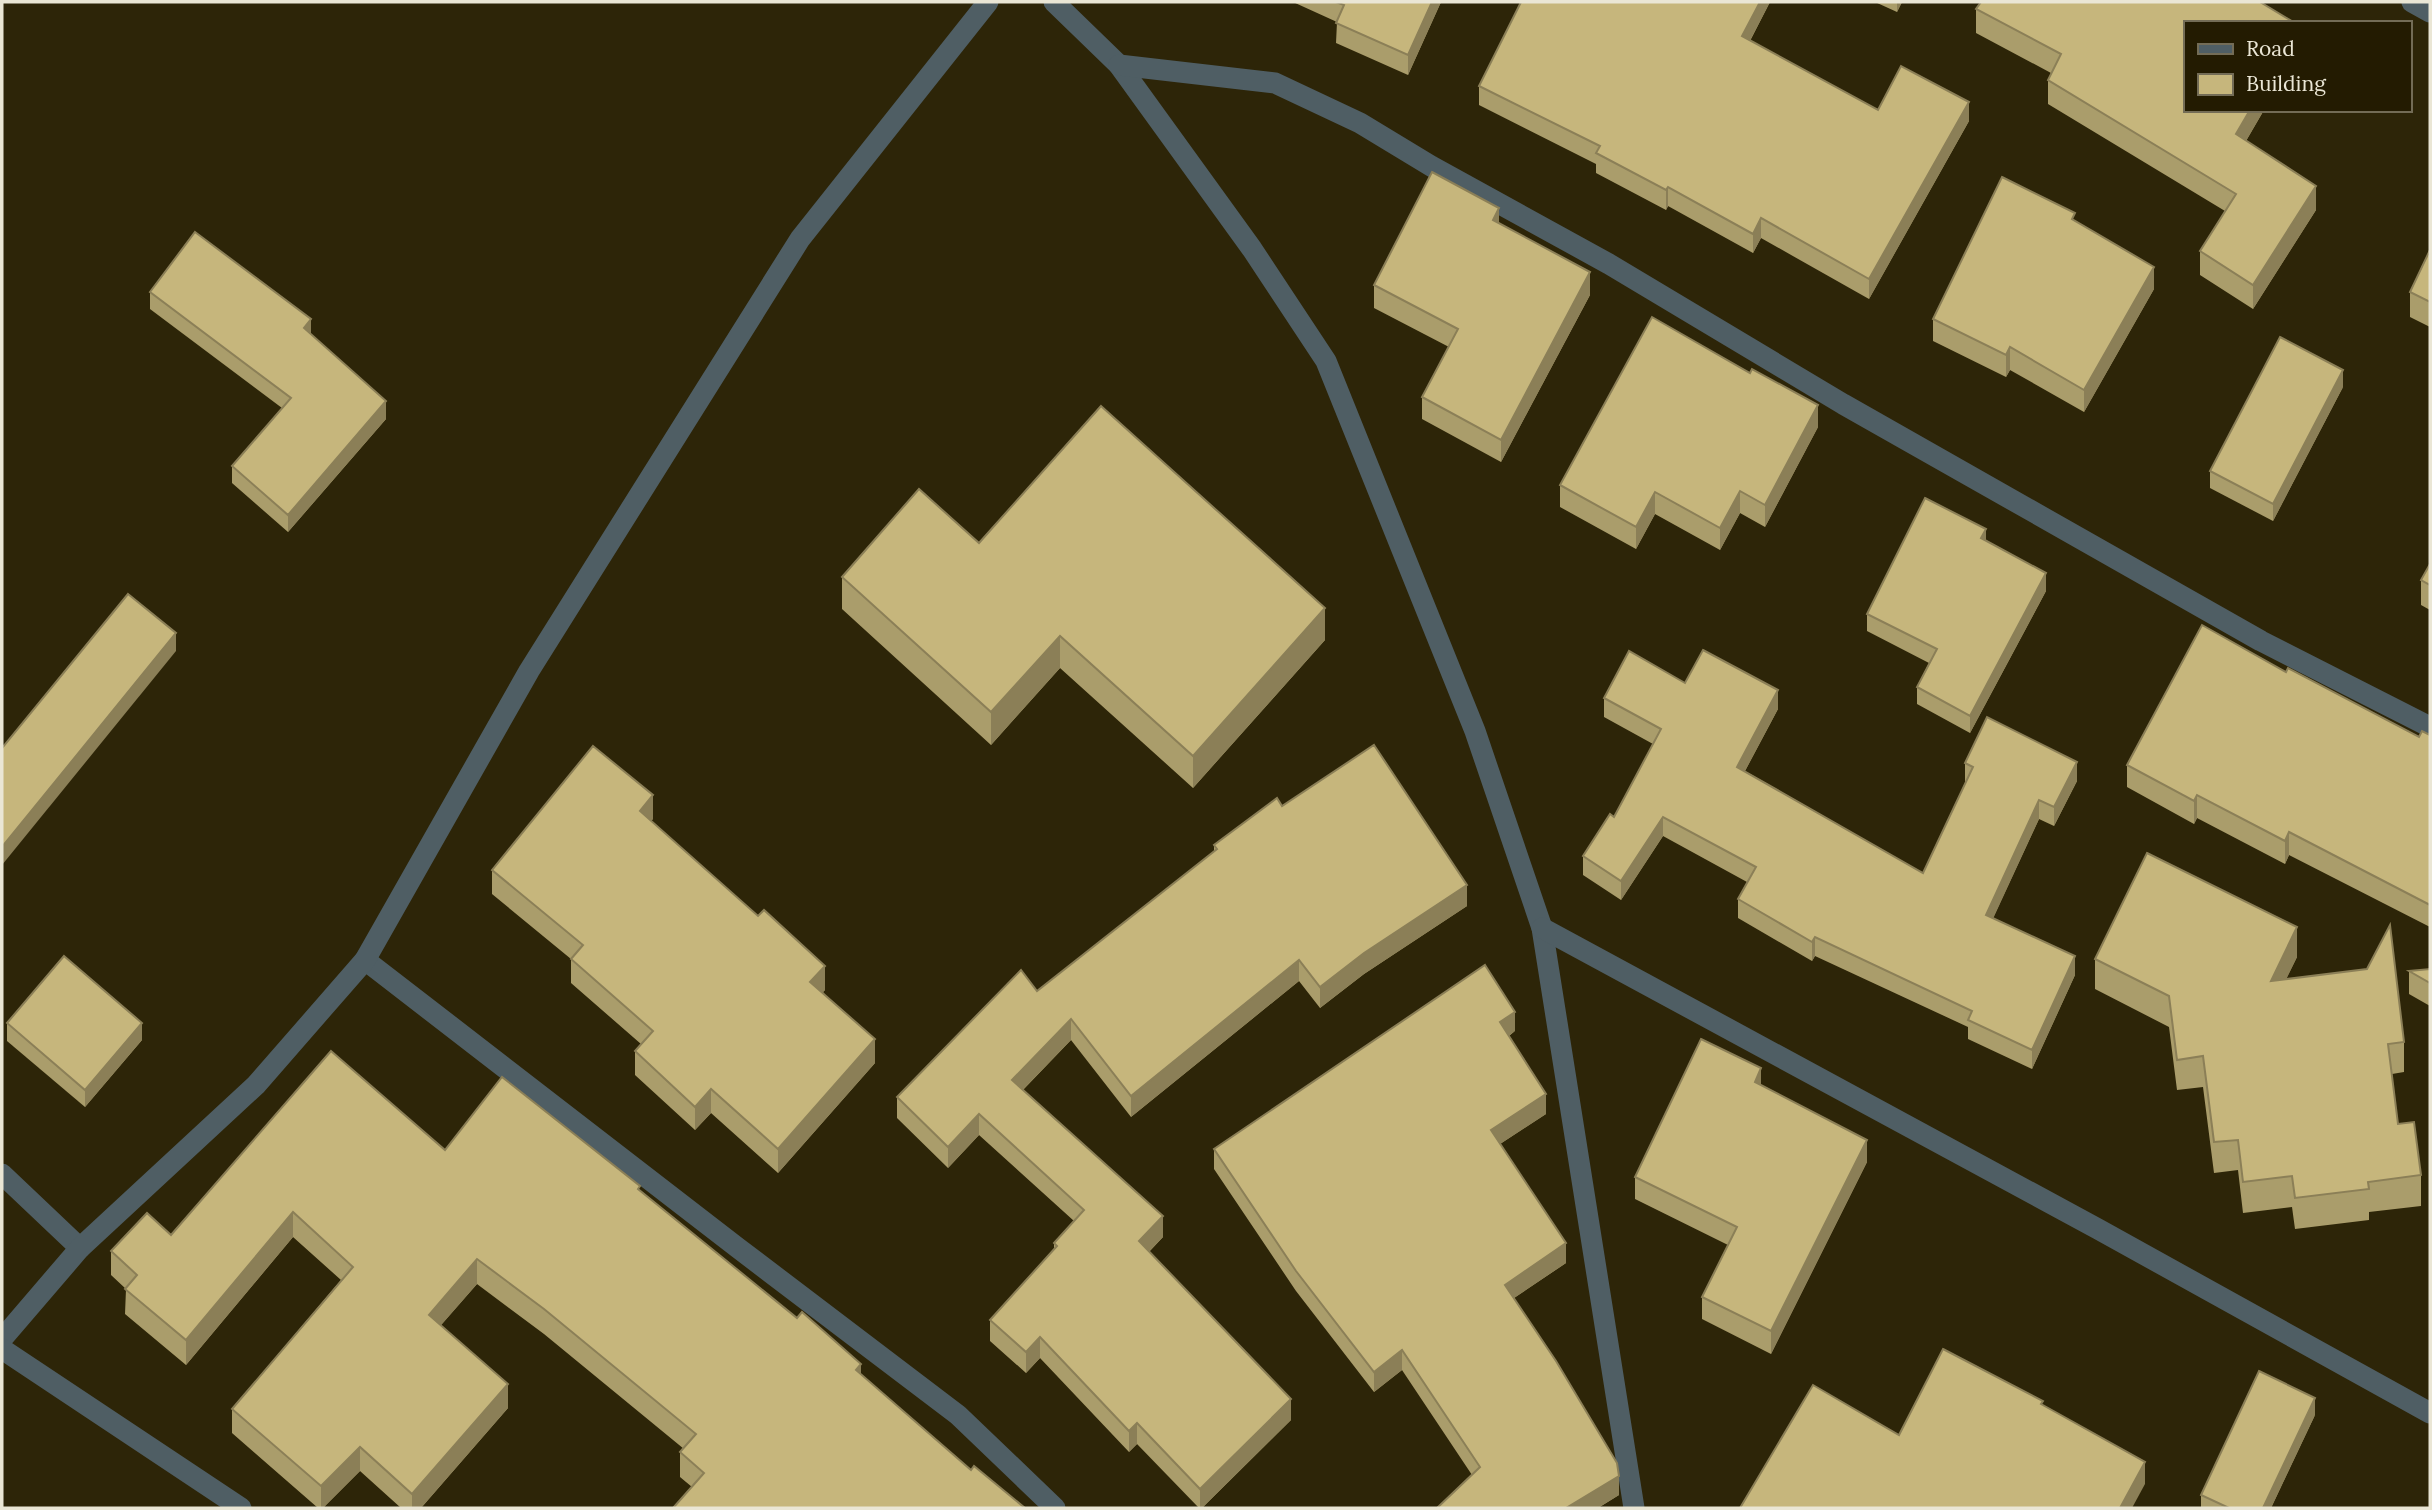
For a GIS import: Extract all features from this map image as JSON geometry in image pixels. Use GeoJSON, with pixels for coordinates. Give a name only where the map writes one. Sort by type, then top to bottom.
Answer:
{"type":"FeatureCollection","features":[{"type":"Feature","properties":{"kind":"street"},"geometry":{"type":"LineString","coordinates":[[2,1339],[80,1248],[256,1085],[366,960],[529,671],[800,239],[988,2]]}},
{"type":"Feature","properties":{"kind":"street"},"geometry":{"type":"LineString","coordinates":[[1054,2],[1119,65],[1252,249],[1326,361],[1475,731],[1542,928],[1634,1508]]}},
{"type":"Feature","properties":{"kind":"street"},"geometry":{"type":"LineString","coordinates":[[2412,2],[2430,12]]}},
{"type":"Feature","properties":{"kind":"street"},"geometry":{"type":"LineString","coordinates":[[1119,65],[1275,83],[1360,123],[1431,166],[1609,264],[1843,404],[2260,641],[2430,727]]}},
{"type":"Feature","properties":{"kind":"street"},"geometry":{"type":"LineString","coordinates":[[1542,928],[2086,1222],[2430,1413]]}},
{"type":"Feature","properties":{"kind":"street"},"geometry":{"type":"LineString","coordinates":[[366,960],[958,1415],[1055,1508]]}},
{"type":"Feature","properties":{"kind":"street"},"geometry":{"type":"LineString","coordinates":[[2,1174],[80,1248]]}},
{"type":"Feature","properties":{"kind":"street"},"geometry":{"type":"LineString","coordinates":[[2,1349],[241,1508]]}},
{"type":"Feature","properties":{"kind":"building"},"geometry":{"type":"Polygon","coordinates":[[[1336,2],[1432,2],[1408,55],[1336,23],[1344,5],[1336,2]]]}},
{"type":"Feature","properties":{"kind":"building"},"geometry":{"type":"Polygon","coordinates":[[[1521,2],[1760,2],[1742,36],[1878,110],[1901,66],[1969,102],[1869,279],[1761,218],[1753,234],[1668,187],[1666,190],[1596,153],[1600,146],[1479,86],[1521,2]]]}},
{"type":"Feature","properties":{"kind":"building"},"geometry":{"type":"Polygon","coordinates":[[[1981,2],[2260,2],[2292,21],[2184,21],[2184,112],[2249,112],[2236,134],[2316,186],[2253,285],[2200,251],[2236,194],[2048,80],[2061,54],[1976,9],[1981,2]]]}},
{"type":"Feature","properties":{"kind":"building"},"geometry":{"type":"Polygon","coordinates":[[[1432,172],[1499,208],[1493,220],[1590,272],[1501,440],[1422,397],[1458,329],[1374,285],[1432,172]]]}},
{"type":"Feature","properties":{"kind":"building"},"geometry":{"type":"Polygon","coordinates":[[[2002,177],[2075,213],[2072,219],[2154,267],[2084,390],[2010,347],[2006,355],[1933,319],[2002,177]]]}},
{"type":"Feature","properties":{"kind":"building"},"geometry":{"type":"Polygon","coordinates":[[[195,232],[311,319],[304,328],[386,401],[288,515],[232,466],[291,398],[150,292],[195,232]]]}},
{"type":"Feature","properties":{"kind":"building"},"geometry":{"type":"Polygon","coordinates":[[[2430,250],[2430,302],[2410,292],[2430,250]]]}},
{"type":"Feature","properties":{"kind":"building"},"geometry":{"type":"Polygon","coordinates":[[[1652,317],[1750,373],[1752,369],[1818,405],[1765,505],[1740,491],[1720,528],[1655,492],[1636,527],[1560,485],[1652,317]]]}},
{"type":"Feature","properties":{"kind":"building"},"geometry":{"type":"Polygon","coordinates":[[[2280,337],[2343,370],[2273,504],[2210,471],[2280,337]]]}},
{"type":"Feature","properties":{"kind":"building"},"geometry":{"type":"Polygon","coordinates":[[[1101,406],[1325,608],[1193,756],[1060,636],[991,712],[842,577],[919,489],[979,543],[1101,406]]]}},
{"type":"Feature","properties":{"kind":"building"},"geometry":{"type":"Polygon","coordinates":[[[1925,498],[1986,529],[1981,538],[2046,573],[1970,716],[1917,687],[1937,649],[1867,614],[1925,498]]]}},
{"type":"Feature","properties":{"kind":"building"},"geometry":{"type":"Polygon","coordinates":[[[2430,564],[2430,585],[2421,580],[2430,564]]]}},
{"type":"Feature","properties":{"kind":"building"},"geometry":{"type":"Polygon","coordinates":[[[128,594],[176,633],[2,847],[2,748],[128,594]]]}},
{"type":"Feature","properties":{"kind":"building"},"geometry":{"type":"Polygon","coordinates":[[[2202,625],[2286,672],[2288,668],[2419,737],[2422,731],[2430,735],[2430,905],[2289,832],[2285,841],[2197,795],[2194,801],[2127,765],[2202,625]]]}},
{"type":"Feature","properties":{"kind":"building"},"geometry":{"type":"Polygon","coordinates":[[[1703,650],[1778,690],[1737,767],[1923,873],[1973,767],[1965,763],[1987,717],[2077,762],[2054,807],[2039,800],[1986,915],[2075,956],[2032,1050],[1968,1020],[1972,1011],[1815,937],[1812,942],[1738,899],[1756,867],[1663,817],[1621,881],[1583,856],[1610,814],[1614,817],[1661,729],[1604,698],[1629,651],[1685,683],[1703,650]]]}},
{"type":"Feature","properties":{"kind":"building"},"geometry":{"type":"Polygon","coordinates":[[[1374,745],[1467,885],[1364,953],[1320,987],[1299,960],[1131,1096],[1071,1019],[1012,1080],[1163,1216],[1139,1241],[1291,1399],[1200,1489],[1137,1423],[1129,1431],[1040,1337],[1026,1352],[990,1320],[1057,1246],[1054,1243],[1084,1210],[979,1114],[948,1147],[897,1097],[1021,970],[1037,991],[1217,849],[1214,845],[1277,798],[1282,806],[1374,745]]]}},
{"type":"Feature","properties":{"kind":"building"},"geometry":{"type":"Polygon","coordinates":[[[593,746],[653,795],[640,811],[758,916],[764,910],[825,966],[810,982],[875,1039],[778,1149],[711,1089],[695,1107],[635,1051],[653,1031],[571,959],[583,945],[492,870],[593,746]]]}},
{"type":"Feature","properties":{"kind":"building"},"geometry":{"type":"Polygon","coordinates":[[[2147,853],[2297,927],[2271,981],[2367,969],[2390,925],[2404,1042],[2388,1044],[2398,1124],[2414,1122],[2421,1175],[2368,1182],[2369,1189],[2295,1198],[2292,1176],[2243,1182],[2238,1140],[2214,1142],[2203,1056],[2177,1060],[2169,996],[2095,959],[2147,853]]]}},
{"type":"Feature","properties":{"kind":"building"},"geometry":{"type":"Polygon","coordinates":[[[64,956],[142,1023],[85,1090],[7,1023],[64,956]]]}},
{"type":"Feature","properties":{"kind":"building"},"geometry":{"type":"Polygon","coordinates":[[[1485,965],[1515,1012],[1500,1022],[1546,1094],[1491,1130],[1566,1243],[1505,1285],[1556,1361],[1617,1463],[1619,1476],[1566,1508],[1437,1508],[1480,1467],[1402,1350],[1374,1372],[1296,1271],[1214,1149],[1485,965]]]}},
{"type":"Feature","properties":{"kind":"building"},"geometry":{"type":"Polygon","coordinates":[[[2430,969],[2430,983],[2409,971],[2430,969]]]}},
{"type":"Feature","properties":{"kind":"building"},"geometry":{"type":"Polygon","coordinates":[[[1701,1039],[1761,1068],[1755,1082],[1867,1140],[1771,1331],[1702,1297],[1737,1227],[1635,1177],[1701,1039]]]}},
{"type":"Feature","properties":{"kind":"building"},"geometry":{"type":"Polygon","coordinates":[[[331,1051],[445,1150],[502,1077],[640,1186],[638,1189],[797,1318],[802,1312],[861,1364],[856,1370],[971,1470],[974,1466],[1025,1508],[673,1508],[704,1473],[680,1452],[696,1434],[544,1309],[477,1259],[429,1315],[508,1384],[412,1494],[360,1447],[321,1486],[232,1409],[353,1267],[293,1212],[186,1340],[125,1289],[137,1275],[111,1251],[147,1213],[171,1235],[331,1051]]]}},
{"type":"Feature","properties":{"kind":"building"},"geometry":{"type":"Polygon","coordinates":[[[1943,1349],[2043,1401],[2041,1404],[2145,1462],[2120,1508],[1740,1508],[1813,1385],[1899,1435],[1943,1349]]]}},
{"type":"Feature","properties":{"kind":"building"},"geometry":{"type":"Polygon","coordinates":[[[2259,1371],[2315,1398],[2263,1508],[2229,1508],[2201,1495],[2259,1371]]]}}]}
